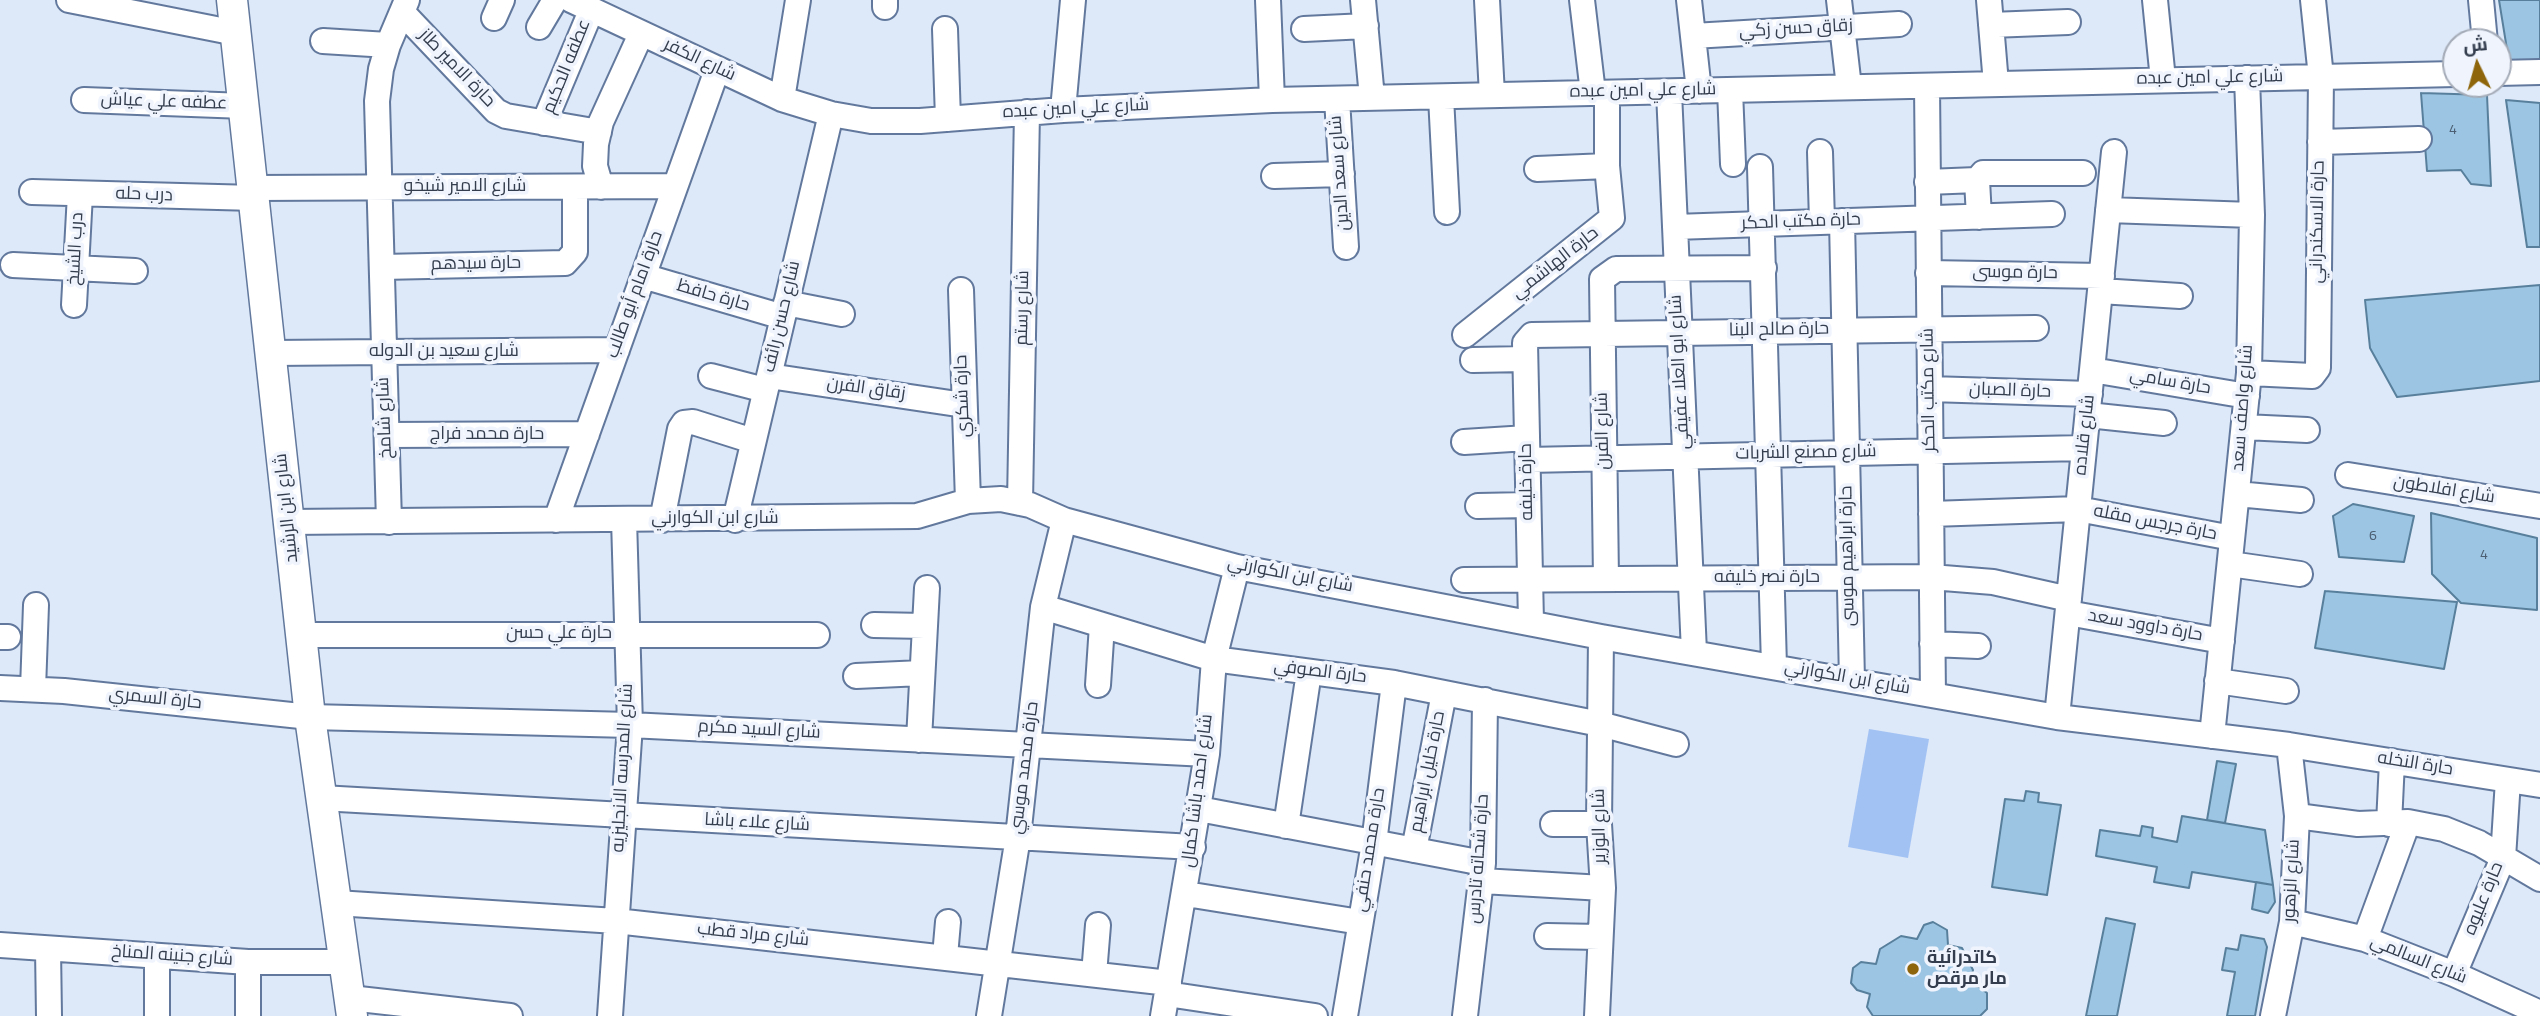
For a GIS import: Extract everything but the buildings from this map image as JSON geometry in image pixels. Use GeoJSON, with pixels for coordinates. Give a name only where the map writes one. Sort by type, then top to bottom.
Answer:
{"type":"FeatureCollection","features":[{"type":"Feature","properties":{"kind":"street"},"geometry":{"type":"LineString","coordinates":[[69,0],[236,33]]}},
{"type":"Feature","properties":{"kind":"street","name":"شارع ابن الرشيد"},"geometry":{"type":"LineString","coordinates":[[232,0],[310,717],[351,1007]]}},
{"type":"Feature","properties":{"kind":"street"},"geometry":{"type":"LineString","coordinates":[[539,27],[555,0]]}},
{"type":"Feature","properties":{"kind":"street"},"geometry":{"type":"LineString","coordinates":[[782,99],[798,0]]}},
{"type":"Feature","properties":{"kind":"street"},"geometry":{"type":"LineString","coordinates":[[1063,110],[1073,0]]}},
{"type":"Feature","properties":{"kind":"street"},"geometry":{"type":"LineString","coordinates":[[1268,0],[1272,100]]}},
{"type":"Feature","properties":{"kind":"street"},"geometry":{"type":"LineString","coordinates":[[1363,0],[1372,98]]}},
{"type":"Feature","properties":{"kind":"street"},"geometry":{"type":"LineString","coordinates":[[1487,0],[1492,95]]}},
{"type":"Feature","properties":{"kind":"street","name":"حارة الهاشمي"},"geometry":{"type":"LineString","coordinates":[[1465,335],[1611,220],[1613,213],[1600,93],[1582,0]]}},
{"type":"Feature","properties":{"kind":"street"},"geometry":{"type":"LineString","coordinates":[[1689,0],[1699,91]]}},
{"type":"Feature","properties":{"kind":"street"},"geometry":{"type":"LineString","coordinates":[[1839,0],[1849,87]]}},
{"type":"Feature","properties":{"kind":"street"},"geometry":{"type":"LineString","coordinates":[[1989,0],[1996,84]]}},
{"type":"Feature","properties":{"kind":"street"},"geometry":{"type":"LineString","coordinates":[[2155,0],[2163,80]]}},
{"type":"Feature","properties":{"kind":"street","name":"حارة الاسكندراني"},"geometry":{"type":"LineString","coordinates":[[2313,0],[2321,77],[2318,368]]}},
{"type":"Feature","properties":{"kind":"street"},"geometry":{"type":"LineString","coordinates":[[2481,0],[2484,28]]}},
{"type":"Feature","properties":{"kind":"street","name":"حارة الامير طاز"},"geometry":{"type":"LineString","coordinates":[[405,6],[496,111],[544,123],[599,132]]}},
{"type":"Feature","properties":{"kind":"street","name":"شارع شامخ"},"geometry":{"type":"LineString","coordinates":[[389,522],[377,101],[381,69],[388,45],[405,6]]}},
{"type":"Feature","properties":{"kind":"street","name":"شارع الكفر"},"geometry":{"type":"LineString","coordinates":[[581,6],[782,99],[831,114]]}},
{"type":"Feature","properties":{"kind":"street","name":"عطفه الحكيم"},"geometry":{"type":"LineString","coordinates":[[544,123],[581,6]]}},
{"type":"Feature","properties":{"kind":"street"},"geometry":{"type":"LineString","coordinates":[[1991,25],[2068,22]]}},
{"type":"Feature","properties":{"kind":"street","name":"زقاق حسن زكي"},"geometry":{"type":"LineString","coordinates":[[1693,36],[1899,24]]}},
{"type":"Feature","properties":{"kind":"street"},"geometry":{"type":"LineString","coordinates":[[1304,29],[1366,26]]}},
{"type":"Feature","properties":{"kind":"street"},"geometry":{"type":"LineString","coordinates":[[945,29],[947,119]]}},
{"type":"Feature","properties":{"kind":"street"},"geometry":{"type":"LineString","coordinates":[[601,187],[595,166],[599,132],[641,34]]}},
{"type":"Feature","properties":{"kind":"street"},"geometry":{"type":"LineString","coordinates":[[323,41],[388,45]]}},
{"type":"Feature","properties":{"kind":"street","name":"حارة امام أبو طالب"},"geometry":{"type":"LineString","coordinates":[[556,520],[716,70]]}},
{"type":"Feature","properties":{"kind":"street"},"geometry":{"type":"LineString","coordinates":[[2512,73],[2540,72]]}},
{"type":"Feature","properties":{"kind":"street","name":"شارع علي امين عبده"},"geometry":{"type":"LineString","coordinates":[[831,114],[872,121],[1272,100],[2442,74]]}},
{"type":"Feature","properties":{"kind":"street","name":"شارع واصف سعد"},"geometry":{"type":"LineString","coordinates":[[2212,736],[2248,385],[2252,215],[2247,78]]}},
{"type":"Feature","properties":{"kind":"street","name":"شارع مكتب الحكر"},"geometry":{"type":"LineString","coordinates":[[1927,86],[1933,695]]}},
{"type":"Feature","properties":{"kind":"street"},"geometry":{"type":"LineString","coordinates":[[1730,90],[1733,164]]}},
{"type":"Feature","properties":{"kind":"street","name":"شارع ابو العلا عفيفي"},"geometry":{"type":"LineString","coordinates":[[1669,92],[1694,652]]}},
{"type":"Feature","properties":{"kind":"street"},"geometry":{"type":"LineString","coordinates":[[1441,97],[1447,212]]}},
{"type":"Feature","properties":{"kind":"street","name":"شارع سعد الدين"},"geometry":{"type":"LineString","coordinates":[[1336,99],[1346,247]]}},
{"type":"Feature","properties":{"kind":"street","name":"عطفه علي عياش"},"geometry":{"type":"LineString","coordinates":[[84,100],[244,106]]}},
{"type":"Feature","properties":{"kind":"street","name":"شارع رستم"},"geometry":{"type":"LineString","coordinates":[[1020,503],[1027,112]]}},
{"type":"Feature","properties":{"kind":"street","name":"شارع حسن رائف"},"geometry":{"type":"LineString","coordinates":[[735,520],[831,114]]}},
{"type":"Feature","properties":{"kind":"street"},"geometry":{"type":"LineString","coordinates":[[2320,142],[2418,139]]}},
{"type":"Feature","properties":{"kind":"street","name":"حارة ابراهيم موسى"},"geometry":{"type":"LineString","coordinates":[[1820,152],[1832,221],[1844,330],[1852,680]]}},
{"type":"Feature","properties":{"kind":"street","name":"شارع قلاده"},"geometry":{"type":"LineString","coordinates":[[2057,717],[2114,152]]}},
{"type":"Feature","properties":{"kind":"street"},"geometry":{"type":"LineString","coordinates":[[1537,169],[1607,166]]}},
{"type":"Feature","properties":{"kind":"street"},"geometry":{"type":"LineString","coordinates":[[1760,167],[1773,666]]}},
{"type":"Feature","properties":{"kind":"street"},"geometry":{"type":"LineString","coordinates":[[1927,182],[1977,180],[1986,172],[2084,173]]}},
{"type":"Feature","properties":{"kind":"street"},"geometry":{"type":"LineString","coordinates":[[1274,176],[1342,174]]}},
{"type":"Feature","properties":{"kind":"street"},"geometry":{"type":"LineString","coordinates":[[1977,180],[1979,217]]}},
{"type":"Feature","properties":{"kind":"street","name":"شارع الامير شيخو"},"geometry":{"type":"LineString","coordinates":[[255,193],[380,188],[675,186]]}},
{"type":"Feature","properties":{"kind":"street","name":"حارة سيدهم"},"geometry":{"type":"LineString","coordinates":[[382,267],[560,264],[569,261],[575,252],[575,187]]}},
{"type":"Feature","properties":{"kind":"street","name":"درب حله"},"geometry":{"type":"LineString","coordinates":[[32,192],[255,193]]}},
{"type":"Feature","properties":{"kind":"street","name":"درب الشيخ"},"geometry":{"type":"LineString","coordinates":[[74,305],[79,194]]}},
{"type":"Feature","properties":{"kind":"street"},"geometry":{"type":"LineString","coordinates":[[2108,210],[2252,215]]}},
{"type":"Feature","properties":{"kind":"street","name":"حارة مكتب الحكر"},"geometry":{"type":"LineString","coordinates":[[1675,227],[2052,214]]}},
{"type":"Feature","properties":{"kind":"street"},"geometry":{"type":"LineString","coordinates":[[13,265],[135,271]]}},
{"type":"Feature","properties":{"kind":"street"},"geometry":{"type":"LineString","coordinates":[[1677,268],[1764,268]]}},
{"type":"Feature","properties":{"kind":"street","name":"شارع الفرن"},"geometry":{"type":"LineString","coordinates":[[1606,579],[1601,284],[1606,274],[1616,269],[1677,268]]}},
{"type":"Feature","properties":{"kind":"street","name":"حارة موسى"},"geometry":{"type":"LineString","coordinates":[[1928,273],[2101,284],[2180,296]]}},
{"type":"Feature","properties":{"kind":"street","name":"حارة حافظ"},"geometry":{"type":"LineString","coordinates":[[643,276],[785,310],[842,314]]}},
{"type":"Feature","properties":{"kind":"street","name":"حارة شكري"},"geometry":{"type":"LineString","coordinates":[[961,290],[968,501]]}},
{"type":"Feature","properties":{"kind":"street","name":"حارة صالح البنا"},"geometry":{"type":"LineString","coordinates":[[1473,360],[1525,351],[1532,335],[2036,328]]}},
{"type":"Feature","properties":{"kind":"street","name":"شارع سعيد بن الدوله"},"geometry":{"type":"LineString","coordinates":[[272,353],[617,351]]}},
{"type":"Feature","properties":{"kind":"street","name":"حارة خليفه"},"geometry":{"type":"LineString","coordinates":[[1525,351],[1531,622]]}},
{"type":"Feature","properties":{"kind":"street","name":"حارة سامي"},"geometry":{"type":"LineString","coordinates":[[2090,393],[2248,385],[2312,376],[2318,368]]}},
{"type":"Feature","properties":{"kind":"street","name":"زقاق الفرن"},"geometry":{"type":"LineString","coordinates":[[711,376],[964,405]]}},
{"type":"Feature","properties":{"kind":"street","name":"حارة الصبان"},"geometry":{"type":"LineString","coordinates":[[1930,389],[2090,393]]}},
{"type":"Feature","properties":{"kind":"street"},"geometry":{"type":"LineString","coordinates":[[2090,393],[2164,423]]}},
{"type":"Feature","properties":{"kind":"street"},"geometry":{"type":"LineString","coordinates":[[662,520],[680,429],[684,424],[693,422],[753,441]]}},
{"type":"Feature","properties":{"kind":"street"},"geometry":{"type":"LineString","coordinates":[[2244,426],[2307,430]]}},
{"type":"Feature","properties":{"kind":"street","name":"حارة محمد فراج"},"geometry":{"type":"LineString","coordinates":[[387,435],[587,435]]}},
{"type":"Feature","properties":{"kind":"street","name":"شارع مصنع الشربات"},"geometry":{"type":"LineString","coordinates":[[1464,442],[1604,458],[2084,448]]}},
{"type":"Feature","properties":{"kind":"street","name":"شارع افلاطون"},"geometry":{"type":"LineString","coordinates":[[2348,475],[2540,506]]}},
{"type":"Feature","properties":{"kind":"street"},"geometry":{"type":"LineString","coordinates":[[2237,494],[2301,500]]}},
{"type":"Feature","properties":{"kind":"street","name":"شارع ابن الكوارني"},"geometry":{"type":"LineString","coordinates":[[289,522],[735,520],[917,516],[968,501],[1001,499],[1020,503],[1064,520],[1237,567],[1601,637],[2057,717],[2289,745]]}},
{"type":"Feature","properties":{"kind":"street"},"geometry":{"type":"LineString","coordinates":[[1478,506],[1528,505]]}},
{"type":"Feature","properties":{"kind":"street","name":"حارة جرجس مقله"},"geometry":{"type":"LineString","coordinates":[[1931,514],[2078,509],[2232,538]]}},
{"type":"Feature","properties":{"kind":"street","name":"شارع المدرسه الانجليزيه"},"geometry":{"type":"LineString","coordinates":[[610,1016],[630,725],[624,519]]}},
{"type":"Feature","properties":{"kind":"street","name":"حارة محمد موسي"},"geometry":{"type":"LineString","coordinates":[[989,1016],[1018,837],[1043,607],[1064,520]]}},
{"type":"Feature","properties":{"kind":"street"},"geometry":{"type":"LineString","coordinates":[[2230,564],[2300,574]]}},
{"type":"Feature","properties":{"kind":"street","name":"شارع احمد باشا كمال"},"geometry":{"type":"LineString","coordinates":[[1167,998],[1207,754],[1214,659],[1237,567]]}},
{"type":"Feature","properties":{"kind":"street","name":"حارة نصر خليفه"},"geometry":{"type":"LineString","coordinates":[[1464,579],[1931,577],[1993,582],[2068,606]]}},
{"type":"Feature","properties":{"kind":"street"},"geometry":{"type":"LineString","coordinates":[[919,740],[927,588]]}},
{"type":"Feature","properties":{"kind":"street"},"geometry":{"type":"LineString","coordinates":[[33,689],[36,605]]}},
{"type":"Feature","properties":{"kind":"street","name":"حارة داوود سعد"},"geometry":{"type":"LineString","coordinates":[[2068,606],[2222,641]]}},
{"type":"Feature","properties":{"kind":"street","name":"حارة الصوفي"},"geometry":{"type":"LineString","coordinates":[[1043,607],[1214,659],[1394,683],[1600,723],[1676,744]]}},
{"type":"Feature","properties":{"kind":"street"},"geometry":{"type":"LineString","coordinates":[[874,625],[925,626]]}},
{"type":"Feature","properties":{"kind":"street"},"geometry":{"type":"LineString","coordinates":[[1098,685],[1102,625]]}},
{"type":"Feature","properties":{"kind":"street","name":"حارة علي حسن"},"geometry":{"type":"LineString","coordinates":[[302,635],[817,635]]}},
{"type":"Feature","properties":{"kind":"street","name":"شارع الوزير"},"geometry":{"type":"LineString","coordinates":[[1597,1016],[1603,888],[1599,824],[1601,637]]}},
{"type":"Feature","properties":{"kind":"street"},"geometry":{"type":"LineString","coordinates":[[1932,644],[1978,646]]}},
{"type":"Feature","properties":{"kind":"street"},"geometry":{"type":"LineString","coordinates":[[1286,826],[1309,672]]}},
{"type":"Feature","properties":{"kind":"street"},"geometry":{"type":"LineString","coordinates":[[856,676],[922,673]]}},
{"type":"Feature","properties":{"kind":"street"},"geometry":{"type":"LineString","coordinates":[[2217,681],[2286,691]]}},
{"type":"Feature","properties":{"kind":"street","name":"حارة محمد حنفي"},"geometry":{"type":"LineString","coordinates":[[1345,1016],[1374,843],[1394,683]]}},
{"type":"Feature","properties":{"kind":"street","name":"حارة السمري"},"geometry":{"type":"LineString","coordinates":[[0,688],[310,717]]}},
{"type":"Feature","properties":{"kind":"street","name":"حارة خليل ابراهيم"},"geometry":{"type":"LineString","coordinates":[[1414,850],[1444,693]]}},
{"type":"Feature","properties":{"kind":"street","name":"حارة شحاته تادرس"},"geometry":{"type":"LineString","coordinates":[[1465,1016],[1483,872],[1485,701]]}},
{"type":"Feature","properties":{"kind":"street","name":"شارع السيد مكرم"},"geometry":{"type":"LineString","coordinates":[[310,717],[630,725],[1207,754]]}},
{"type":"Feature","properties":{"kind":"street","name":"حارة النخله"},"geometry":{"type":"LineString","coordinates":[[2289,745],[2540,785]]}},
{"type":"Feature","properties":{"kind":"street","name":"شارع الزهور"},"geometry":{"type":"LineString","coordinates":[[2273,1016],[2292,922],[2297,816],[2289,745]]}},
{"type":"Feature","properties":{"kind":"street"},"geometry":{"type":"LineString","coordinates":[[2365,939],[2399,823],[2392,761]]}},
{"type":"Feature","properties":{"kind":"street","name":"حارة عليوه"},"geometry":{"type":"LineString","coordinates":[[2454,974],[2503,858],[2508,780]]}},
{"type":"Feature","properties":{"kind":"street","name":"شارع علاء باشا"},"geometry":{"type":"LineString","coordinates":[[321,798],[1193,847]]}},
{"type":"Feature","properties":{"kind":"street"},"geometry":{"type":"LineString","coordinates":[[1199,809],[1414,850],[1483,872],[1603,888]]}},
{"type":"Feature","properties":{"kind":"street"},"geometry":{"type":"LineString","coordinates":[[2297,816],[2337,822],[2399,823],[2444,829],[2479,843],[2540,879]]}},
{"type":"Feature","properties":{"kind":"street"},"geometry":{"type":"LineString","coordinates":[[1553,824],[1599,824]]}},
{"type":"Feature","properties":{"kind":"street"},"geometry":{"type":"LineString","coordinates":[[1186,894],[1360,922]]}},
{"type":"Feature","properties":{"kind":"street","name":"شارع مراد قطب"},"geometry":{"type":"LineString","coordinates":[[336,903],[616,921],[997,962],[1094,974],[1167,998],[1315,1016]]}},
{"type":"Feature","properties":{"kind":"street"},"geometry":{"type":"LineString","coordinates":[[945,956],[948,922]]}},
{"type":"Feature","properties":{"kind":"street","name":"شارع السالمي"},"geometry":{"type":"LineString","coordinates":[[2292,922],[2365,939],[2454,974],[2540,1013]]}},
{"type":"Feature","properties":{"kind":"street"},"geometry":{"type":"LineString","coordinates":[[1094,974],[1098,925]]}},
{"type":"Feature","properties":{"kind":"street"},"geometry":{"type":"LineString","coordinates":[[1547,936],[1600,937]]}},
{"type":"Feature","properties":{"kind":"street","name":"شارع جنينه المناخ"},"geometry":{"type":"LineString","coordinates":[[0,945],[248,962],[344,962]]}},
{"type":"Feature","properties":{"kind":"street"},"geometry":{"type":"LineString","coordinates":[[48,949],[49,1016]]}},
{"type":"Feature","properties":{"kind":"street"},"geometry":{"type":"LineString","coordinates":[[157,956],[157,1016]]}},
{"type":"Feature","properties":{"kind":"street"},"geometry":{"type":"LineString","coordinates":[[248,962],[248,1016]]}},
{"type":"Feature","properties":{"kind":"street"},"geometry":{"type":"LineString","coordinates":[[351,1007],[510,1016]]}},
{"type":"Feature","properties":{"kind":"shaded area"},"geometry":{"type":"Polygon","coordinates":[[[1869,729],[1929,739],[1908,858],[1848,847],[1869,729]]]}},
{"type":"Feature","properties":{"kind":"place","name":"كاتدرائية مار مرقص"},"geometry":{"type":"Point","coordinates":[1913,969]}}]}
